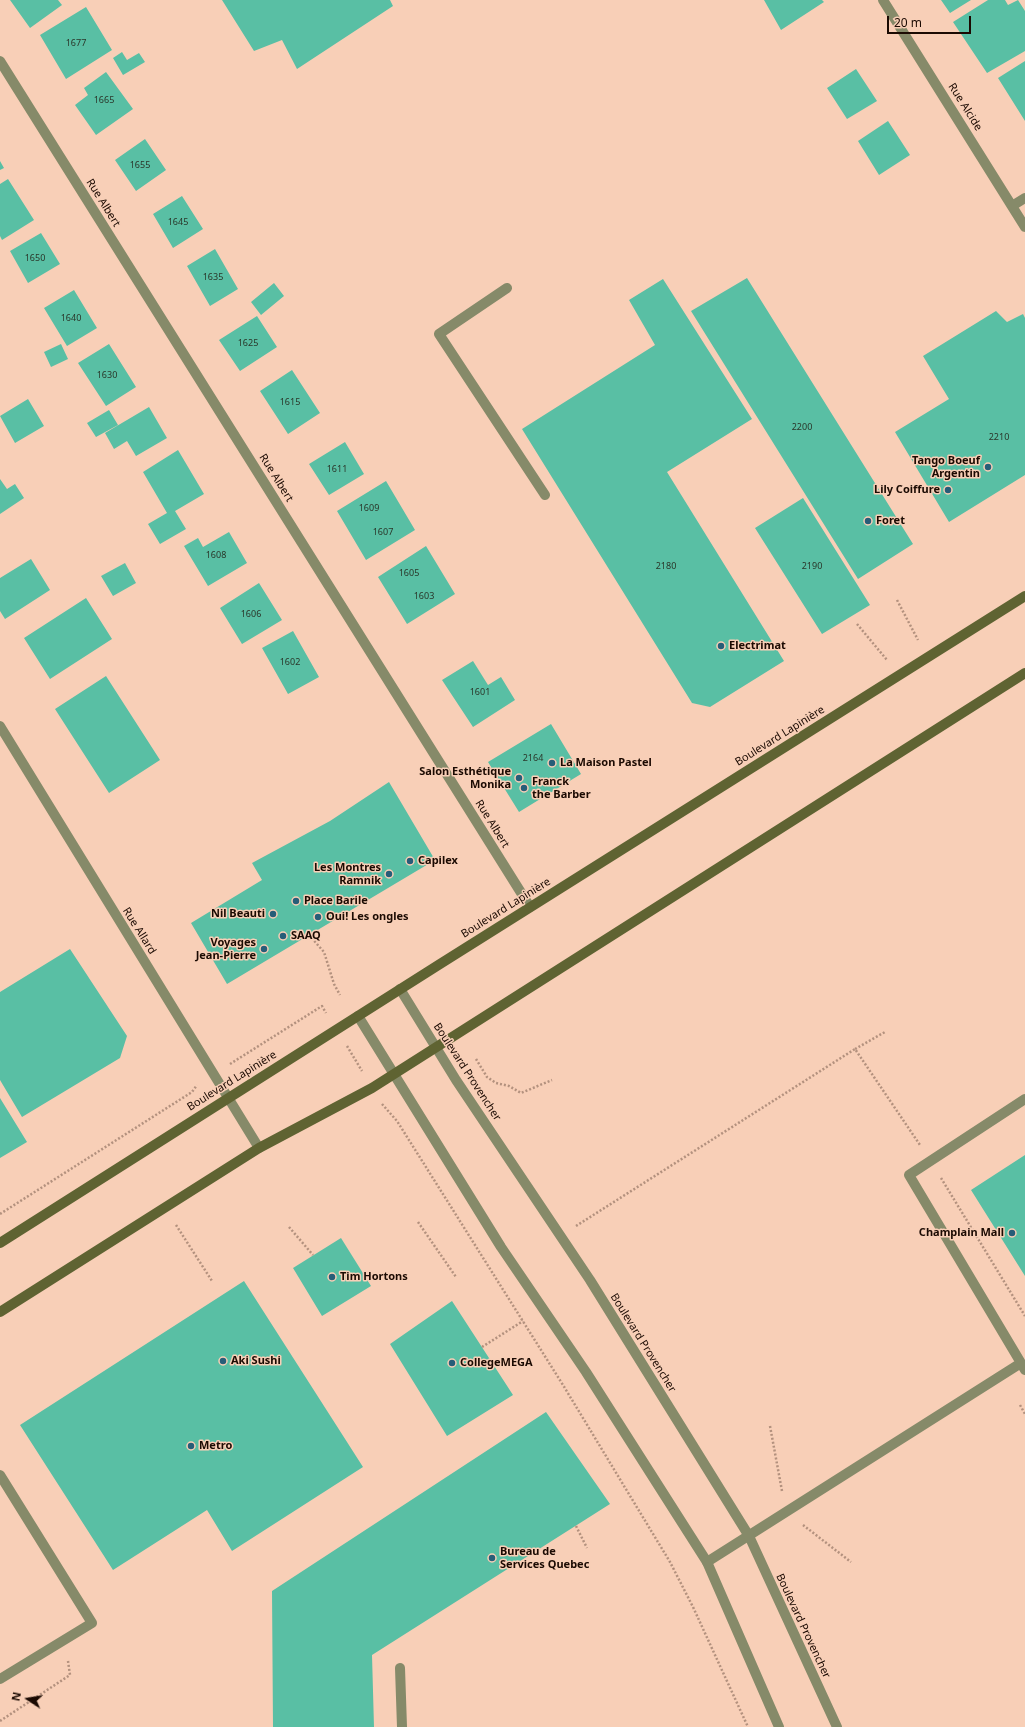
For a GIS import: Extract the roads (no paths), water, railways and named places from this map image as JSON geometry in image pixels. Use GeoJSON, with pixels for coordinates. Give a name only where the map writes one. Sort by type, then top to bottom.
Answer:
{"type":"FeatureCollection","features":[{"type":"Feature","properties":{"kind":"main road","name":"Boulevard Lapinière"},"geometry":{"type":"LineString","coordinates":[[0,1243],[400,989],[1025,596]]}},
{"type":"Feature","properties":{"kind":"main road"},"geometry":{"type":"LineString","coordinates":[[0,1312],[259,1148],[372,1088],[393,1075],[1025,673]]}},
{"type":"Feature","properties":{"kind":"street","name":"Rue Alcide"},"geometry":{"type":"LineString","coordinates":[[883,0],[1025,227]]}},
{"type":"Feature","properties":{"kind":"street","name":"Rue Albert"},"geometry":{"type":"LineString","coordinates":[[0,61],[530,907]]}},
{"type":"Feature","properties":{"kind":"street"},"geometry":{"type":"LineString","coordinates":[[1012,206],[1025,198]]}},
{"type":"Feature","properties":{"kind":"street"},"geometry":{"type":"LineString","coordinates":[[506,288],[439,334],[545,495]]}},
{"type":"Feature","properties":{"kind":"street","name":"Rue Allard"},"geometry":{"type":"LineString","coordinates":[[0,726],[259,1148]]}},
{"type":"Feature","properties":{"kind":"street","name":"Boulevard Provencher"},"geometry":{"type":"LineString","coordinates":[[400,989],[456,1080],[590,1280],[749,1536],[837,1727]]}},
{"type":"Feature","properties":{"kind":"street"},"geometry":{"type":"LineString","coordinates":[[358,1016],[393,1075],[502,1247],[586,1372],[707,1562],[779,1727]]}},
{"type":"Feature","properties":{"kind":"street"},"geometry":{"type":"LineString","coordinates":[[707,1562],[1023,1367],[909,1176],[1025,1099]]}},
{"type":"Feature","properties":{"kind":"street"},"geometry":{"type":"LineString","coordinates":[[0,1475],[92,1623],[0,1679]]}},
{"type":"Feature","properties":{"kind":"street"},"geometry":{"type":"LineString","coordinates":[[400,1668],[402,1727]]}},
{"type":"Feature","properties":{"kind":"place","name":"Tango Boeuf Argentin"},"geometry":{"type":"Point","coordinates":[988,467]}},
{"type":"Feature","properties":{"kind":"place","name":"Lily Coiffure"},"geometry":{"type":"Point","coordinates":[948,490]}},
{"type":"Feature","properties":{"kind":"place","name":"Foret"},"geometry":{"type":"Point","coordinates":[868,521]}},
{"type":"Feature","properties":{"kind":"place","name":"Electrimat"},"geometry":{"type":"Point","coordinates":[721,646]}},
{"type":"Feature","properties":{"kind":"place","name":"La Maison Pastel"},"geometry":{"type":"Point","coordinates":[552,763]}},
{"type":"Feature","properties":{"kind":"place","name":"Salon Esthétique Monika"},"geometry":{"type":"Point","coordinates":[519,778]}},
{"type":"Feature","properties":{"kind":"place","name":"Franck the Barber"},"geometry":{"type":"Point","coordinates":[524,788]}},
{"type":"Feature","properties":{"kind":"place","name":"Capilex"},"geometry":{"type":"Point","coordinates":[410,861]}},
{"type":"Feature","properties":{"kind":"place","name":"Les Montres Ramnik"},"geometry":{"type":"Point","coordinates":[389,874]}},
{"type":"Feature","properties":{"kind":"place","name":"Place Barile"},"geometry":{"type":"Point","coordinates":[296,901]}},
{"type":"Feature","properties":{"kind":"place","name":"Nil Beauti"},"geometry":{"type":"Point","coordinates":[273,914]}},
{"type":"Feature","properties":{"kind":"place","name":"Oui! Les ongles"},"geometry":{"type":"Point","coordinates":[318,917]}},
{"type":"Feature","properties":{"kind":"place","name":"SAAQ"},"geometry":{"type":"Point","coordinates":[283,936]}},
{"type":"Feature","properties":{"kind":"place","name":"Voyages Jean-Pierre"},"geometry":{"type":"Point","coordinates":[264,949]}},
{"type":"Feature","properties":{"kind":"place","name":"Champlain Mall"},"geometry":{"type":"Point","coordinates":[1012,1233]}},
{"type":"Feature","properties":{"kind":"place","name":"Tim Hortons"},"geometry":{"type":"Point","coordinates":[332,1277]}},
{"type":"Feature","properties":{"kind":"place","name":"Aki Sushi"},"geometry":{"type":"Point","coordinates":[223,1361]}},
{"type":"Feature","properties":{"kind":"place","name":"CollegeMEGA"},"geometry":{"type":"Point","coordinates":[452,1363]}},
{"type":"Feature","properties":{"kind":"place","name":"Metro"},"geometry":{"type":"Point","coordinates":[191,1446]}},
{"type":"Feature","properties":{"kind":"place","name":"Bureau de Services Quebec"},"geometry":{"type":"Point","coordinates":[492,1558]}}]}
